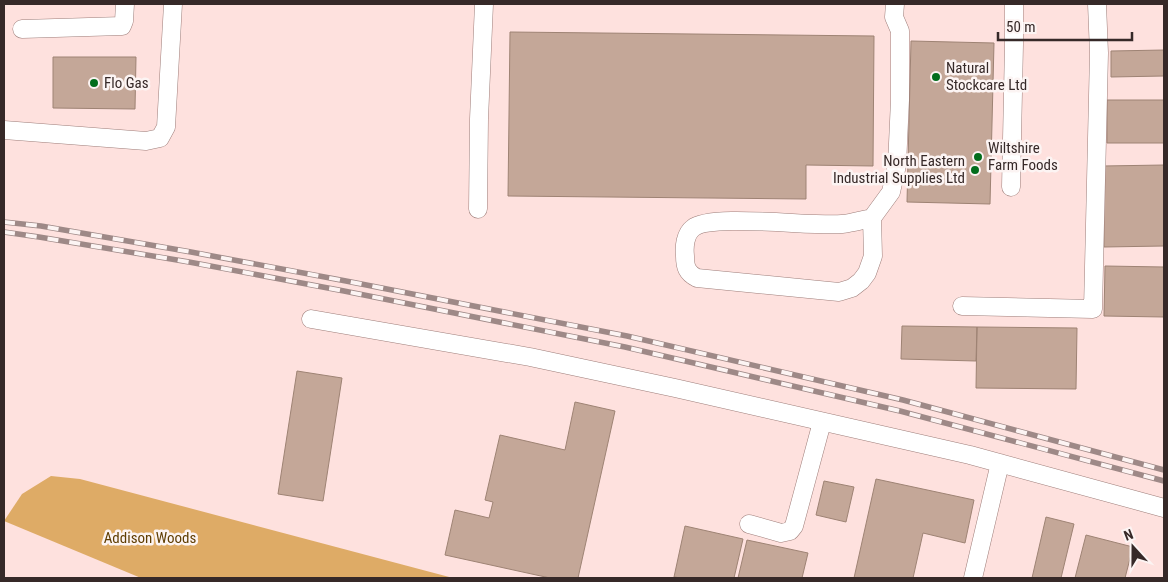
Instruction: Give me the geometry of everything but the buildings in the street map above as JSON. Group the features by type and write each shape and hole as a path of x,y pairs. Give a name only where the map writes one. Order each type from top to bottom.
{"lane":[{"path":"22,29 122,26 125,4"},
{"path":"4,130 146,141 160,138 166,127 173,4"},
{"path":"478,209 479,120 484,4"},
{"path":"872,218 842,224 727,221 702,223 692,228 687,237 684,249 685,264 690,274 697,278 838,292 852,288 861,281 867,273 873,256 872,218 891,192 897,164 900,100 900,31 894,17 895,4"},
{"path":"1011,187 1014,4"},
{"path":"962,306 1093,309 1099,53 1097,4"},
{"path":"311,319 530,357 674,388 970,455 1164,508"},
{"path":"749,524 781,533 790,531 794,526 822,422"},
{"path":"973,578 1000,463"}],"green space":[{"name":"Addison Woods","path":"51,476 80,479 453,578 141,578 4,521 22,494"}],"railway":[{"path":"4,222 41,226 191,252 627,336 903,400 1164,470"},
{"path":"4,232 189,262 625,347 900,411 1164,481"}],"place":[{"name":"Natural Stockcare Ltd","path":"936,77"},
{"name":"Flo Gas","path":"94,83"},
{"name":"Wiltshire Farm Foods","path":"978,157"},
{"name":"North Eastern Industrial Supplies Ltd","path":"975,170"}]}
